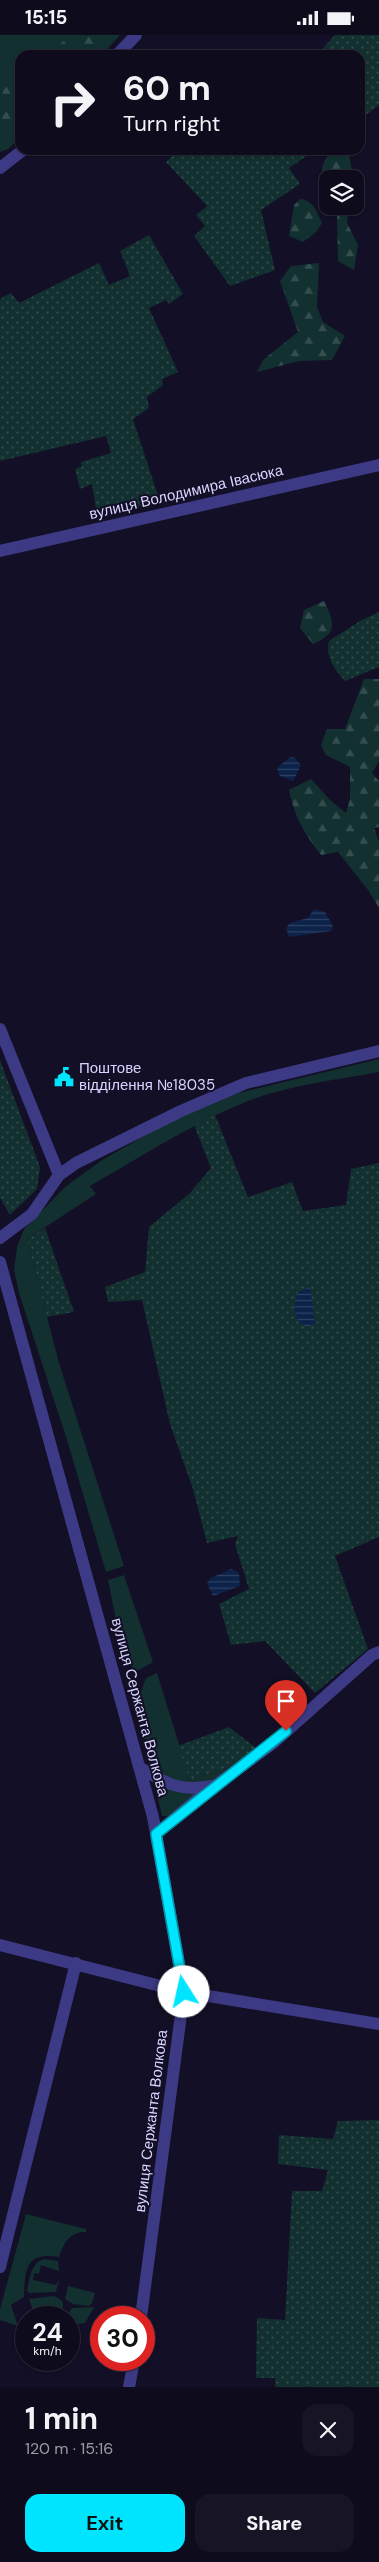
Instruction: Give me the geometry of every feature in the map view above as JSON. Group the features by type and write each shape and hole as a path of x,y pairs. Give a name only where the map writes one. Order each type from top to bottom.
{"street":[{"path":"122,50 136,35"},
{"path":"0,168 17,155"},
{"name":"вулиця Володимира Івасюка","path":"0,551 379,465"},
{"path":"0,1029 59,1175"},
{"path":"0,1238 32,1214 59,1175 76,1163 181,1111 246,1083 379,1051"},
{"name":"вулиця Сержанта Волкова","path":"0,1261 156,1834 184,1992 142,2306"},
{"path":"156,1834 272,1744 372,1655 379,1652"},
{"path":"139,1767 169,1784 179,1787 196,1789 218,1785"},
{"path":"0,1945 184,1992 379,2024"},
{"path":"0,2267 76,1963"},
{"path":"129,2387 132,2371"}],"green space":[{"path":"0,35 120,35 106,50 15,50 15,143 8,149 0,152"},
{"path":"70,35 114,35 101,50 54,50"},
{"path":"335,35 379,35 379,105 365,115 365,50 322,50"},
{"path":"7,79 15,81 15,124 0,127 0,93"},
{"path":"173,155 308,155 289,168 300,184 261,210 275,270 230,286 194,236 205,226 196,215 207,206 166,162"},
{"path":"328,155 349,155 352,170 322,170"},
{"path":"300,199 311,204 322,223 316,232 303,242 289,236 294,205"},
{"path":"348,215 347,223 358,245 354,270 338,261 337,216"},
{"path":"149,235 183,294 169,304 166,300 149,308 178,372 162,379 163,385 147,397 149,408 133,419 160,502 97,516 92,484 80,489 75,469 82,466 81,462 111,453 106,436 0,461 0,299 11,293 19,303 99,263 109,285 130,276 120,251"},
{"path":"319,263 317,307 323,322 345,336 332,360 299,361 257,372 263,360 298,332 280,281 291,266"},
{"path":"324,601 332,627 327,636 313,644 300,628 304,610"},
{"path":"379,612 379,667 345,681 334,668 330,658 328,652 329,641 360,621"},
{"path":"364,679 379,679 379,761 372,773 379,781 379,827 374,828 379,842 379,908 368,890 338,852 321,855 315,848 297,817 289,790 311,779 330,800 346,813 350,799 350,767 326,755 321,745 327,729 345,729"},
{"path":"379,1059 379,1072 313,1083 264,1095 207,1119 90,1186 96,1194 27,1239 59,1363 124,1566 106,1572 67,1440 19,1293 14,1270 17,1247 24,1229 65,1187 102,1160 176,1118 230,1095"},
{"path":"0,1060 40,1167 37,1189 10,1215 0,1198"},
{"path":"215,1115 248,1197 292,1182 303,1211 346,1205 351,1169 379,1163 379,1537 335,1556 368,1649 315,1693 265,1641 231,1645 219,1604 249,1589 235,1544 238,1536 207,1543 193,1489 170,1424 142,1300 108,1302 105,1287 145,1272 149,1227 189,1194 211,1168 194,1125"},
{"path":"45,1228 74,1312 47,1317 27,1239"},
{"path":"124,1575 153,1662 134,1673 116,1620 108,1580"},
{"path":"157,1673 190,1780 237,1765 223,1776 207,1782 191,1783 175,1781 157,1769 149,1753 142,1729 139,1700 146,1678"},
{"path":"229,1727 256,1748 237,1765 190,1780 178,1746"},
{"path":"161,1787 198,1794 170,1816 162,1816 156,1790"},
{"path":"379,2120 379,2387 275,2387 275,2378 256,2378 257,2318 285,2320 292,2191 322,2191 328,2170 278,2164 279,2135 333,2139 338,2121"},
{"path":"26,2214 86,2229 86,2232 80,2232 68,2239 59,2257 40,2257 30,2264 25,2278 24,2297 11,2305 15,2317 15,2325 0,2320 0,2309"},
{"path":"40,2260 58,2261 59,2271 41,2265 39,2274 34,2273 33,2280 56,2285 59,2280 56,2292 29,2293 27,2290 32,2271"},
{"path":"68,2286 95,2293 92,2303 89,2306 73,2304 65,2299"},
{"path":"54,2296 62,2301 63,2306 31,2306 29,2299"},
{"path":"90,2307 90,2314 85,2323 80,2324 80,2308"}],"water":[{"path":"290,757 294,757 301,765 293,781 280,776 277,768"},
{"path":"314,909 325,912 333,926 331,931 289,937 286,928 290,923 308,918"},
{"path":"310,1287 315,1324 308,1326 299,1322 296,1317 295,1304 298,1292"},
{"path":"231,1569 239,1573 240,1586 213,1596 207,1583 211,1578"}],"place":[{"name":"Поштове відділення №18035","path":"64,1077"}],"route":[{"path":"184,1992 156,1834 201,1796 272,1744 286,1731"}]}
